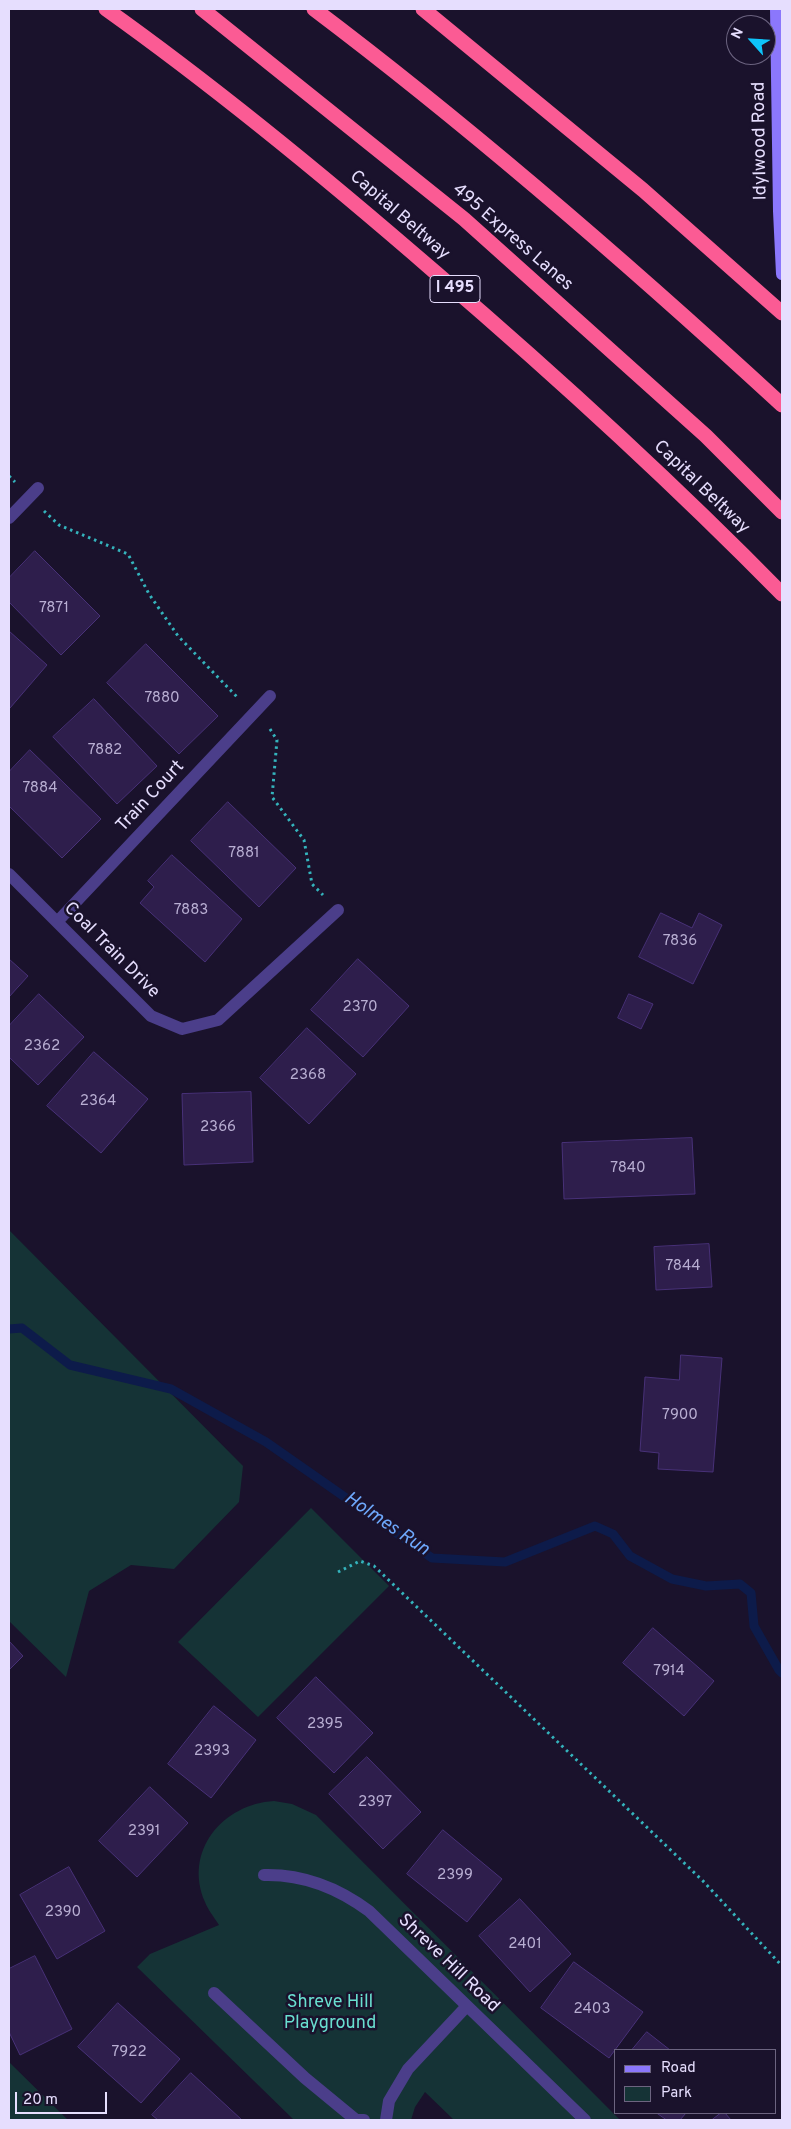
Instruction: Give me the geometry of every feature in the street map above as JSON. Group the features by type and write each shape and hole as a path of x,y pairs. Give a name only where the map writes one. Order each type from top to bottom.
{"highway":[{"name":"Capital Beltway","path":"106,9 145,36 344,194 519,344 653,466 782,594"},
{"name":"495 Express Lanes","path":"202,9 464,219 706,436 782,512"},
{"path":"314,9 445,112 566,212 782,405"},
{"path":"423,9 636,184 782,313"}],"main road":[{"name":"Idylwood Road","path":"776,9 779,211 782,274"}],"street":[{"path":"9,518 34,492"},
{"name":"Train Court","path":"57,922 270,696"},
{"name":"Coal Train Drive","path":"9,874 151,1016 182,1028 218,1020 338,910"},
{"name":"Shreve Hill Road","path":"264,1874 285,1874 305,1878 352,1899 369,1911 466,2007 585,2120"},
{"path":"214,1992 305,2078 356,2120 364,2120"},
{"path":"386,2120 389,2101 408,2069 466,2007"}],"path":[{"path":"9,476 34,492 59,525 128,554 149,594 178,636 269,726 276,740 272,797 304,840 312,884 338,910"},
{"path":"338,1572 360,1561 374,1566 703,1881 782,1966"}],"green space":[{"path":"9,1230 243,1466 239,1502 174,1569 131,1565 89,1591 66,1677 9,1621"},
{"path":"311,1508 389,1586 258,1717 178,1642"},
{"name":"Shreve Hill Playground","path":"274,1801 292,1804 316,1815 620,2120 454,2120 425,2092 415,2107 411,2120 294,2120 137,1967 150,1954 219,1925 206,1905 200,1883 199,1865 204,1848 212,1834 224,1821 239,1811 255,1804"},
{"path":"9,2062 68,2120 9,2120"}],"building":[{"path":"35,551 100,616 61,655 9,602 9,578"},
{"path":"9,631 47,665 10,708 9,707"},
{"path":"146,644 218,716 179,754 107,683"},
{"path":"94,699 157,766 117,804 53,737"},
{"path":"30,750 101,819 62,858 9,806 9,772"},
{"path":"228,802 296,868 259,907 191,841"},
{"path":"172,855 242,919 205,962 140,903 154,887 148,881"},
{"path":"661,913 692,928 699,913 722,925 693,984 639,957"},
{"path":"9,959 28,976 9,997"},
{"path":"358,959 409,1006 363,1057 311,1010"},
{"path":"39,994 84,1037 38,1085 9,1057 9,1026"},
{"path":"629,994 653,1004 641,1029 618,1018"},
{"path":"307,1028 356,1074 309,1124 260,1078"},
{"path":"94,1052 148,1099 101,1153 47,1106"},
{"path":"251,1092 253,1162 184,1165 182,1094"},
{"path":"692,1138 695,1194 564,1199 562,1143"},
{"path":"709,1244 712,1287 656,1290 654,1247"},
{"path":"681,1355 722,1358 713,1472 658,1469 659,1453 640,1451 645,1377 679,1380"},
{"path":"653,1628 714,1681 684,1716 623,1663"},
{"path":"9,1641 23,1656 9,1670"},
{"path":"316,1677 373,1733 334,1773 277,1718"},
{"path":"214,1706 256,1740 211,1798 168,1764"},
{"path":"367,1757 421,1812 383,1849 329,1794"},
{"path":"150,1787 188,1823 137,1877 99,1841"},
{"path":"443,1830 502,1879 467,1922 407,1874"},
{"path":"69,1867 105,1931 57,1959 20,1895"},
{"path":"520,1899 571,1954 530,1992 479,1936"},
{"path":"35,1956 72,2029 20,2055 9,2032 9,1969"},
{"path":"574,1962 643,2012 609,2058 541,2008"},
{"path":"118,2003 180,2059 141,2103 78,2047"},
{"path":"647,2032 669,2049 633,2049"},
{"path":"191,2073 242,2120 158,2120 152,2115"},
{"path":"658,2114 685,2114 680,2120 667,2120"},
{"path":"720,2114 726,2114 731,2120 712,2120"}],"waterway":[{"name":"Holmes Run","path":"9,1329 22,1328 70,1365 171,1389 266,1442 432,1558 505,1562 595,1526 613,1534 630,1556 672,1579 706,1586 740,1584 751,1593 754,1626 782,1673"}]}
